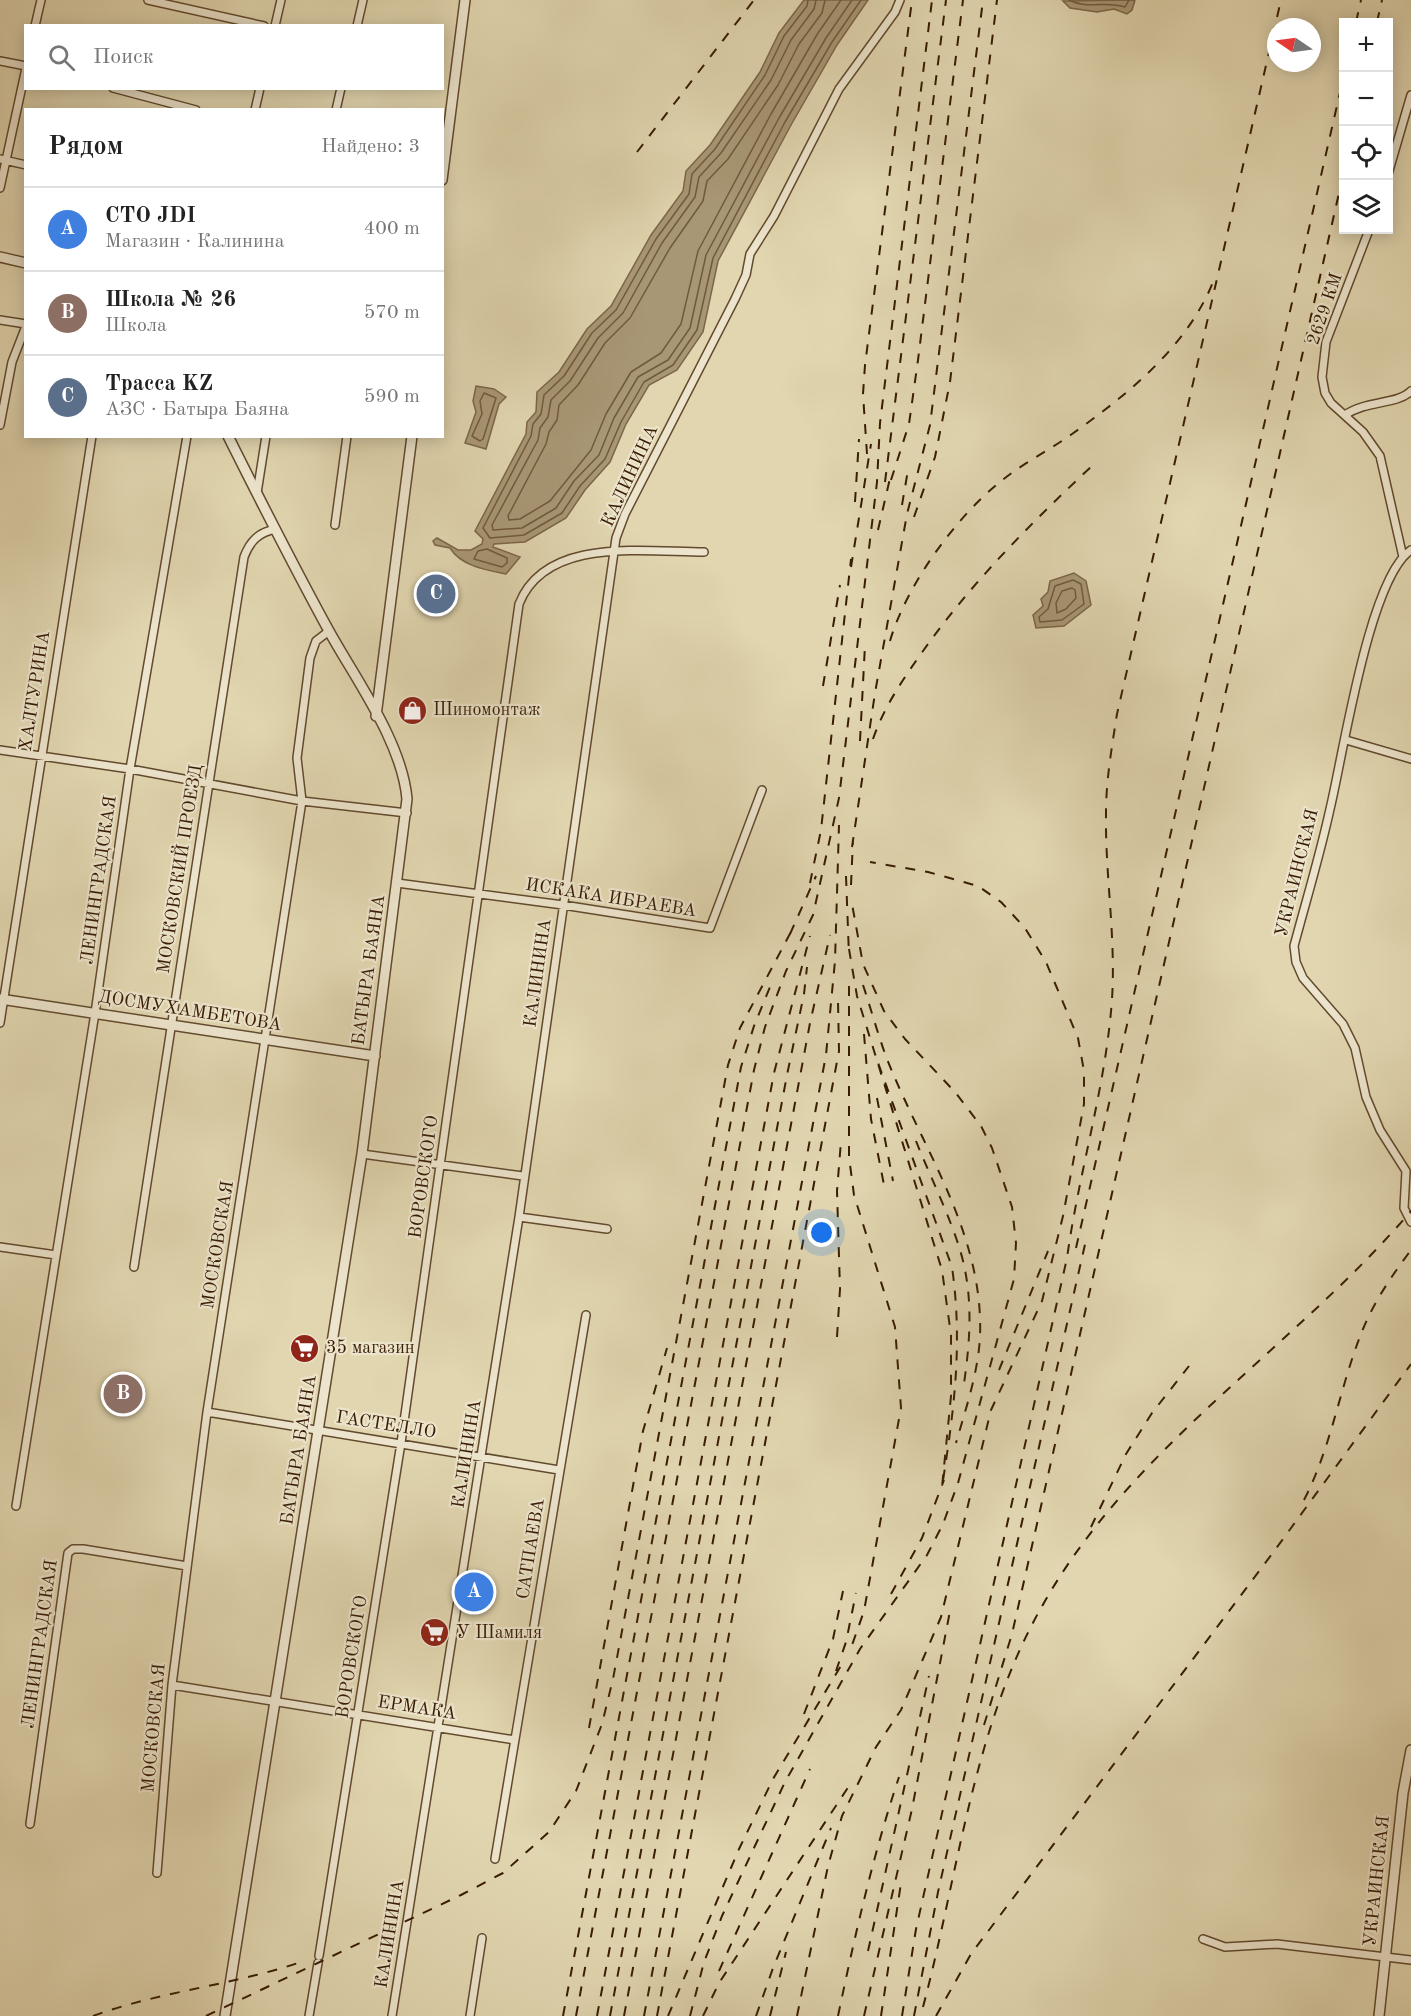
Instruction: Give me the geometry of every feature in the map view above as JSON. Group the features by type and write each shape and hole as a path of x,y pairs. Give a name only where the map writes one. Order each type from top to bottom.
{"street":[{"path":"35,24 41,0"},
{"path":"148,0 255,24"},
{"path":"275,24 281,0"},
{"path":"357,24 363,0"},
{"path":"444,164 465,0"},
{"name":"КАЛИНИНА","path":"392,2016 519,1217 523,1176 614,553 625,514 735,298 746,275 750,254 774,216 839,89 895,12 900,0"},
{"path":"0,61 24,67"},
{"path":"0,188 3,159 24,75"},
{"path":"121,90 188,108"},
{"path":"255,108 260,90"},
{"path":"336,108 341,90"},
{"path":"1393,160 1411,95"},
{"path":"3,159 24,164"},
{"name":"2629 КМ","path":"1367,234 1336,315 1323,360 1326,393 1331,403 1363,432 1380,456 1402,557"},
{"path":"0,257 24,263"},
{"path":"0,320 24,325"},
{"path":"0,425 12,362 24,330"},
{"path":"1345,416 1363,405 1401,399 1411,391"},
{"name":"ХАЛТУРИНА","path":"0,1023 40,756 92,438"},
{"name":"ЛЕНИНГРАДСКАЯ","path":"16,1506 95,1013 130,769 187,438"},
{"name":"БАТЫРА БАЯНА","path":"225,2016 362,1154 407,813 403,775 376,716 329,632 229,438"},
{"path":"257,493 266,438"},
{"path":"335,525 347,438"},
{"path":"376,716 381,698 412,438"},
{"name":"МОСКОВСКИЙ ПРОЕЗД","path":"134,1267 191,889 211,783 244,557 251,542 259,534 276,529"},
{"name":"УКРАИНСКАЯ","path":"1411,550 1402,557 1371,625 1346,740 1294,946 1296,962 1303,978 1343,1024 1355,1048 1366,1097 1380,1130 1406,1171 1404,1209 1411,1222"},
{"name":"ВОРОВСКОГО","path":"309,2016 401,1443 519,604 523,594 547,568 566,558 614,553 704,552"},
{"name":"МОСКОВСКАЯ","path":"157,1874 172,1685 207,1412 302,801 297,758 309,665 316,642 329,632"},
{"path":"1346,740 1411,759"},
{"path":"0,750 130,769 302,801 407,813"},
{"name":"ИСКАКА ИБРАЕВА","path":"398,883 710,928 762,790"},
{"name":"ДОСМУХАМБЕТОВА","path":"2,999 375,1056"},
{"path":"362,1154 523,1176"},
{"path":"519,1217 607,1229"},
{"path":"0,1247 56,1255"},
{"name":"САТПАЕВА","path":"495,1859 586,1315"},
{"name":"ГАСТЕЛЛО","path":"207,1412 559,1470"},
{"name":"ЛЕНИНГРАДСКАЯ","path":"30,1824 68,1553 73,1549 83,1549 187,1566"},
{"name":"ЕРМАКА","path":"172,1685 514,1740"},
{"name":"УКРАИНСКАЯ","path":"1379,2016 1403,1793 1411,1750"},
{"path":"470,2016 482,1938"},
{"path":"1203,1939 1225,1947 1277,1944 1411,1960"}],"water":[{"path":"804,0 868,0 837,45 791,125 718,261 703,332 677,370 649,385 626,424 610,462 585,490 566,518 525,542 494,544 493,547 520,557 506,574 467,563 450,548 435,545 433,541 437,538 458,550 471,550 482,544 483,539 475,531 526,434 527,422 536,412 537,392 559,372 587,329 611,306 651,235 683,191 686,171 710,145 760,72 779,33"},
{"path":"1135,0 1132,10 1127,14 1114,9 1097,12 1070,8 1063,1"},
{"path":"476,386 494,389 506,397 499,404 486,449 465,443 476,412 473,401"},
{"path":"1074,573 1086,581 1091,605 1064,626 1036,628 1033,615 1043,606 1041,599 1048,592 1050,581"}],"railway":[{"path":"637,152 754,0"},
{"path":"867,454 863,394 865,365 912,0"},
{"path":"576,2016 754,1070 765,1027 786,971 813,915 839,798 877,482 880,423 932,0"},
{"path":"885,482 946,0"},
{"path":"891,480 909,424 963,0"},
{"path":"852,847 875,693 907,514 930,425 983,0"},
{"path":"914,517 935,457 950,382 997,0"},
{"path":"902,2016 916,1929 1067,1258 1104,1064 1113,975 1106,801 1117,714 1281,0"},
{"path":"1357,18 1361,0"},
{"path":"1378,18 1382,0"},
{"path":"1076,1248 1339,97"},
{"path":"984,1725 1012,1634 1342,180"},
{"path":"890,641 897,620 920,576 934,554 966,514 1009,475 1093,419 1134,386 1188,328 1213,282"},
{"path":"855,502 859,439"},
{"path":"851,567 871,444"},
{"path":"873,739 888,704 901,683 962,601 1025,531 1093,465"},
{"path":"902,505 908,470"},
{"path":"878,530 891,474"},
{"path":"810,883 821,830 851,559"},
{"path":"823,686 840,585"},
{"path":"860,741 865,645"},
{"path":"644,2016 826,1055 835,961 839,825"},
{"path":"851,885 853,840"},
{"path":"797,2016 828,1866 842,1816 876,1747 901,1710 941,1617 991,1410 1042,1301 1063,1216 1084,1104 1084,1071 1078,1038 1046,962 1025,928 1001,902 978,886 928,872 870,862"},
{"path":"790,934 816,876"},
{"path":"846,876 849,956"},
{"path":"690,2016 704,1962 722,1916 785,1782 860,1649 927,1555 943,1524 958,1483 1014,1279 1016,1243 1012,1207 992,1148 981,1126 955,1092 905,1039 884,1011 863,964 852,904"},
{"path":"206,2016 503,1873 549,1832 576,1791 602,1724 613,1679 728,1065 740,1028 793,928"},
{"path":"624,2016 810,1023 830,935"},
{"path":"597,2016 774,1073 810,936"},
{"path":"849,949 857,996 942,1270 951,1335 951,1396 942,1487 956,1377 957,1323 952,1267 877,1060"},
{"path":"610,2016 804,994 807,967"},
{"path":"863,985 887,1059 948,1194 962,1228 972,1263 979,1299 979,1350 971,1390 956,1443"},
{"path":"849,986 849,1157 854,1195 895,1327 901,1408 864,1611 851,1648"},
{"path":"563,2016 741,1067 770,987"},
{"path":"657,2016 839,1051 838,1001"},
{"path":"864,1034 871,1119 885,1190"},
{"path":"877,1098 893,1181"},
{"path":"837,1337 840,1289 837,1191 841,1141"},
{"path":"916,1141 950,1223 965,1270 969,1300 969,1330 963,1390"},
{"path":"923,2007 984,1748 1021,1648 1045,1601 1082,1545 1124,1493 1170,1444 1366,1260 1411,1211"},
{"path":"914,2016 938,1892 1086,1240"},
{"path":"1304,1500 1322,1458 1363,1329 1385,1288 1411,1250"},
{"path":"999,1370 1048,1251"},
{"path":"589,1728 643,1431 667,1348"},
{"path":"936,2016 971,1954 1272,1554 1411,1364"},
{"path":"1091,1527 1126,1454 1152,1413 1189,1366"},
{"path":"891,1594 922,1538 944,1480"},
{"path":"804,1714 833,1639 843,1591"},
{"path":"836,1671 846,1642 856,1593"},
{"path":"864,2016 912,1809 950,1611"},
{"path":"668,2016 739,1849 773,1779 842,1664"},
{"path":"868,1951 929,1676"},
{"path":"719,1971 810,1769"},
{"path":"838,2016 865,1895 899,1777"},
{"path":"703,2016 719,1983 849,1786"},
{"path":"756,2016 773,1968 831,1828"},
{"path":"881,2016 901,1883"},
{"path":"770,2016 786,1952"},
{"path":"93,2016 145,2000 251,1976 304,1961"}],"place":[{"name":"Трасса KZ","path":"436,594"},
{"name":"Шиномонтаж","path":"412,710"},
{"name":"35 магазин","path":"305,1348"},
{"name":"Школа № 26","path":"123,1394"},
{"name":"СТО JDI","path":"474,1592"},
{"name":"У Шамиля","path":"435,1633"}]}
